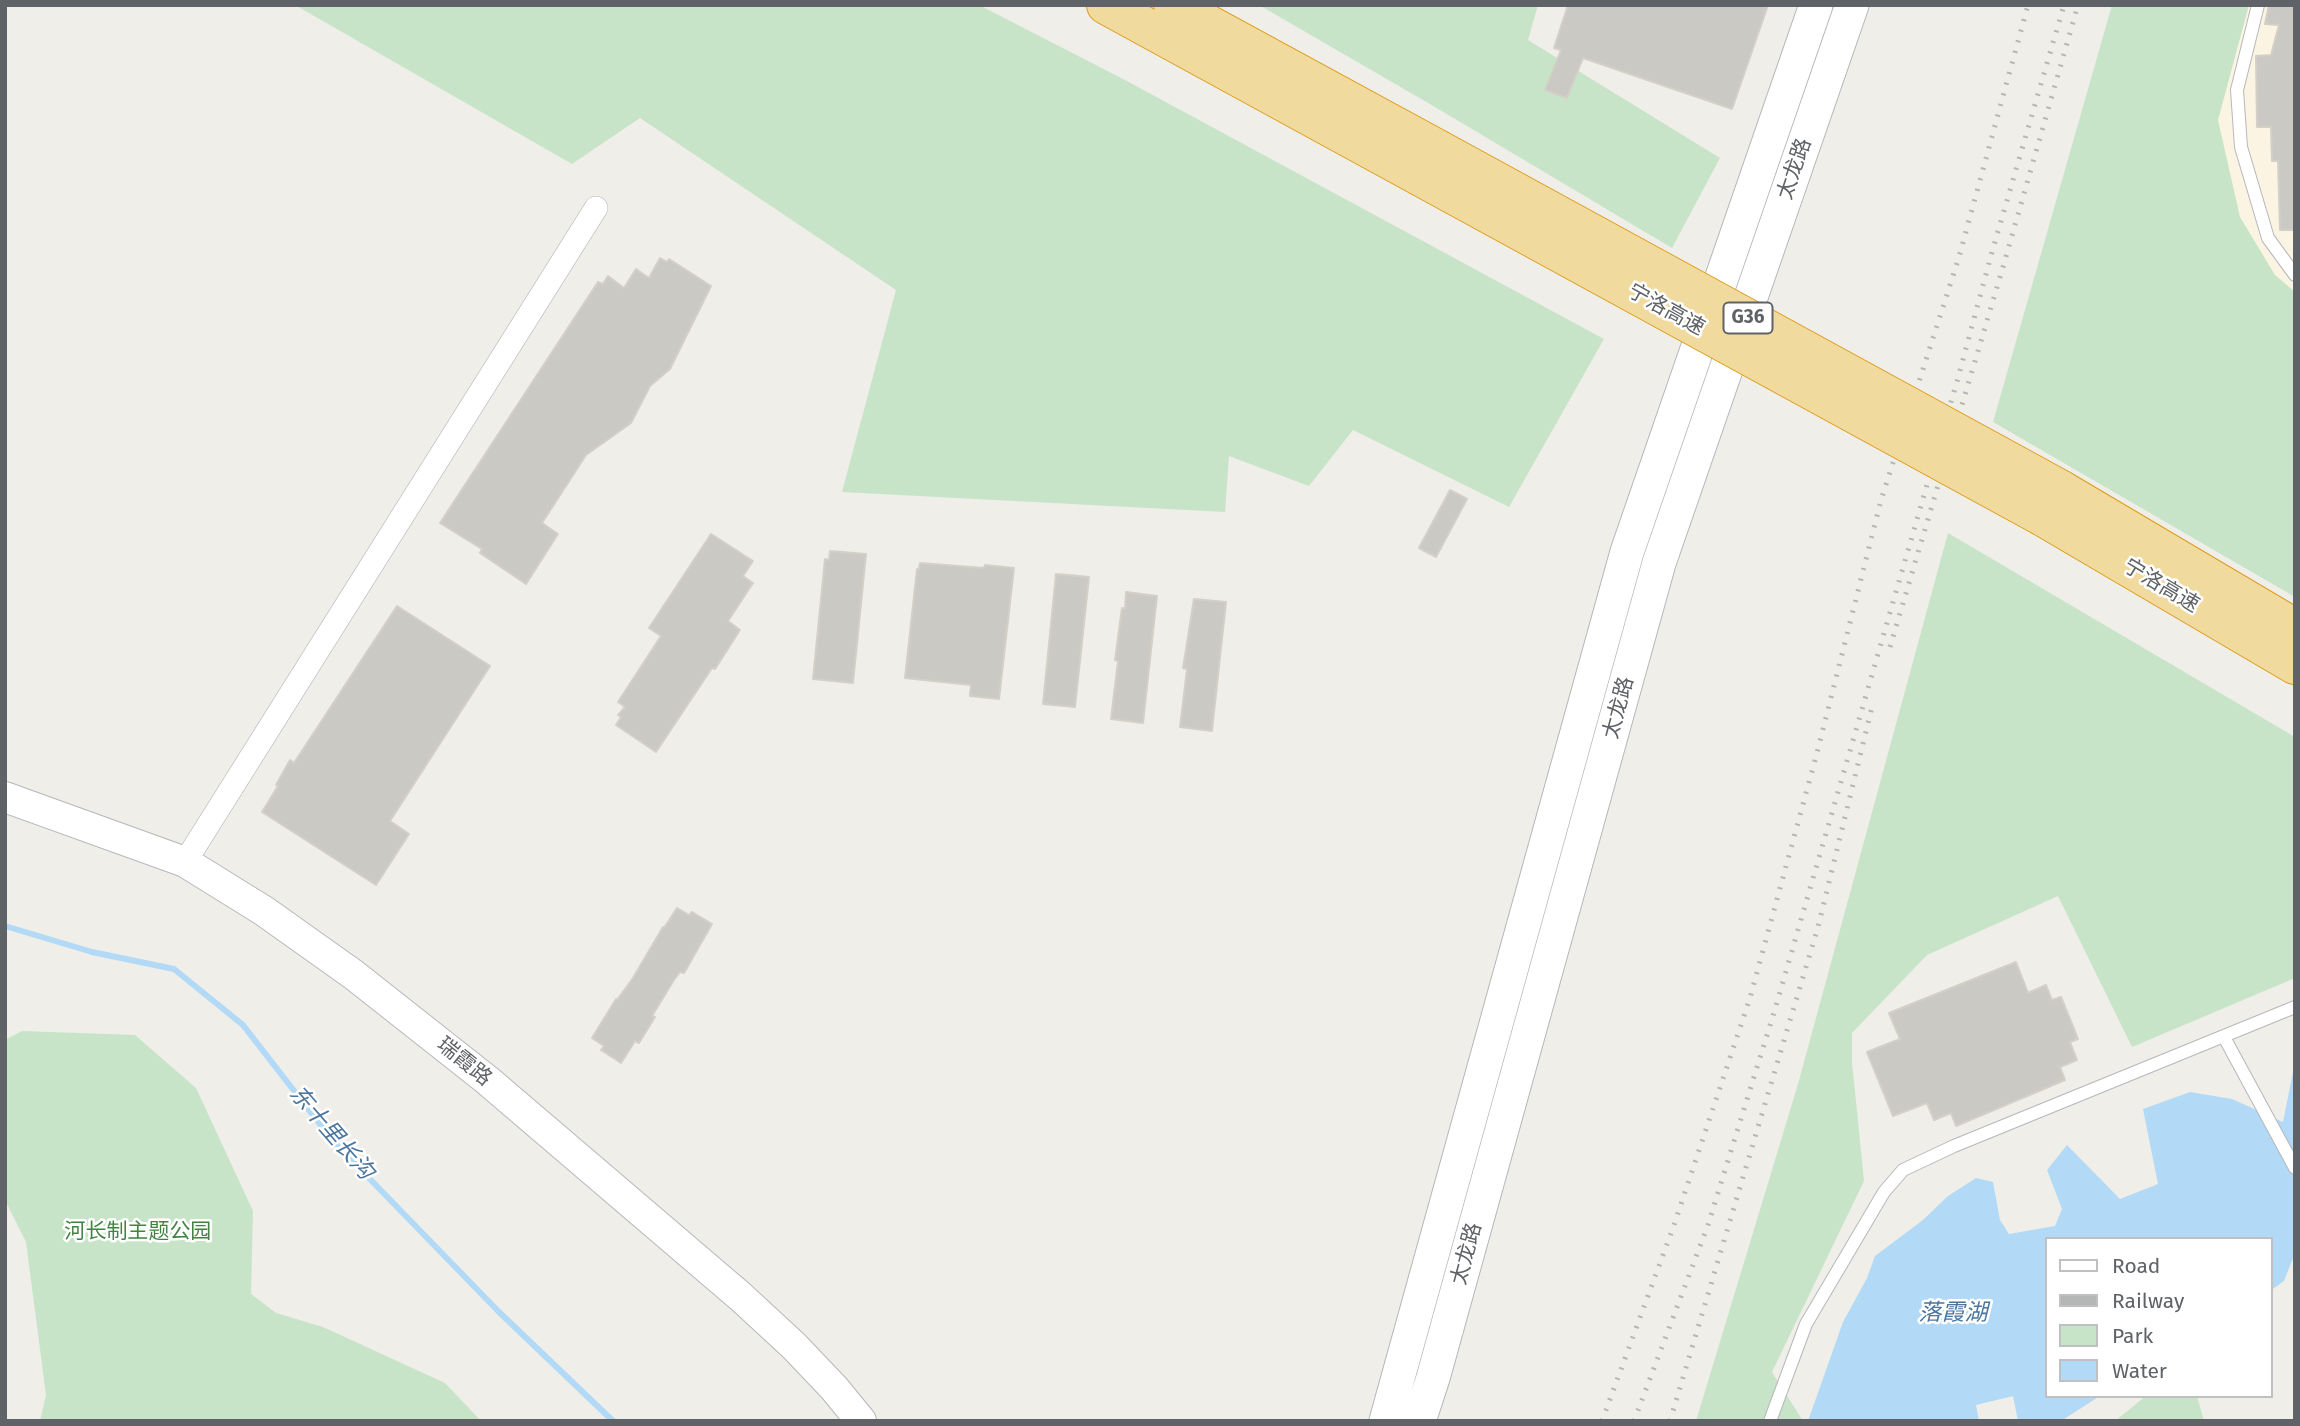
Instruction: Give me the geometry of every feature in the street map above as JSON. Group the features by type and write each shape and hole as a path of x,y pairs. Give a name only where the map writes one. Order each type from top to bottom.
{"highway":[{"name":"宁洛高速","path":"1106,5 1427,162 2052,503 2295,628"},
{"name":"宁洛高速","path":"1173,5 1427,162"},
{"name":"宁洛高速","path":"2052,503 2295,665"}],"main road":[{"name":"太龙路","path":"1386,1421 1627,552 1816,5"},
{"name":"太龙路","path":"1419,1421 1659,563 1852,5"}],"street":[{"path":"185,862 596,208"},
{"name":"瑞霞路","path":"5,797 185,862 264,911 354,975 487,1080 741,1297 834,1388 861,1421"}],"lane":[{"path":"2258,5 2237,90 2241,147 2268,237 2295,275"},
{"path":"1770,1421 1807,1324 1884,1192 1903,1170 1954,1146 2295,1007"},
{"path":"2224,1037 2295,1168"}],"shaded area":[{"path":"2232,5 2295,5 2295,314 2197,285"}],"green space":[{"path":"295,5 979,5 1125,80 1604,339 1509,507 1353,430 1309,486 1229,456 1225,512 842,492 896,290 640,118 572,164"},
{"path":"1259,5 1538,5 1528,40 1720,158 1672,248"},
{"path":"2112,5 2249,5 2218,120 2240,217 2275,275 2295,292 2295,597 1993,422"},
{"path":"1948,533 2295,737 2295,978 2132,1047 2058,896 1927,955 1852,1033 1852,1062 1864,1181 1772,1372 1803,1421 1696,1421 1798,1084"},
{"name":"河长制主题公园","path":"22,1031 135,1035 196,1088 253,1211 251,1294 276,1313 323,1327 445,1383 481,1421 40,1421 46,1395 26,1242 5,1200 5,1040"},
{"path":"2144,1398 2198,1398 2204,1421 2115,1421"}],"water":[{"name":"落霞湖","path":"2295,1062 2295,1253 2284,1281 2272,1290 2272,1237 2044,1237 2044,1398 2097,1398 2061,1421 2018,1421 2013,1396 1976,1405 1979,1421 1808,1421 1843,1322 1867,1278 1875,1256 1923,1220 1948,1196 1976,1178 1993,1182 2000,1220 2009,1234 2055,1226 2062,1209 2047,1170 2067,1145 2120,1199 2158,1184 2143,1109 2190,1092 2232,1099 2283,1122"}],"building":[{"path":"1568,5 1768,5 1732,109 1583,58 1567,98 1545,90 1561,50 1554,48"},
{"path":"2269,5 2295,5 2295,230 2280,230 2278,161 2272,161 2271,127 2257,127 2256,56 2271,55 2279,25 2265,24"},
{"path":"660,258 667,262 669,259 711,286 670,369 650,386 631,423 586,455 542,523 558,534 526,584 480,553 482,549 440,523 598,282 603,284 608,276 624,288 636,269 649,278"},
{"path":"1450,490 1467,499 1436,557 1419,548"},
{"path":"711,534 753,561 743,576 753,583 728,621 740,630 656,752 616,725 621,717 618,715 625,707 618,702 661,636 649,628"},
{"path":"830,551 866,554 853,683 813,679 825,559 829,560"},
{"path":"920,563 1014,568 999,699 970,696 971,685 905,678 917,569"},
{"path":"1056,574 1089,577 1075,707 1043,704"},
{"path":"1126,592 1157,596 1143,723 1111,719 1118,661 1115,660"},
{"path":"1194,599 1226,602 1212,731 1180,727 1187,669 1183,668"},
{"path":"397,606 490,666 390,821 409,834 376,885 262,812 290,760 294,763"},
{"path":"677,908 689,915 692,912 712,924 684,973 680,972 674,980 639,1043 635,1041 621,1063 601,1050 604,1046 592,1038"},
{"path":"2016,962 2028,993 2046,985 2052,1000 2061,997 2078,1039 2070,1042 2077,1060 2060,1067 2065,1080 1956,1126 1951,1113 1934,1120 1927,1103 1893,1116 1867,1052 1900,1039 1889,1013"}],"waterway":[{"name":"东十里长沟","path":"5,926 92,952 174,969 243,1025 333,1141 499,1312 613,1421"}],"railway":[{"path":"1602,1421 1674,1225 1750,998 1817,753 1881,500 1959,257 2028,5"},
{"path":"1634,1421 1708,1225 1776,1006 2064,5"},
{"path":"1890,647 2078,5"},
{"path":"1670,1421 1818,927 1872,707"}]}
